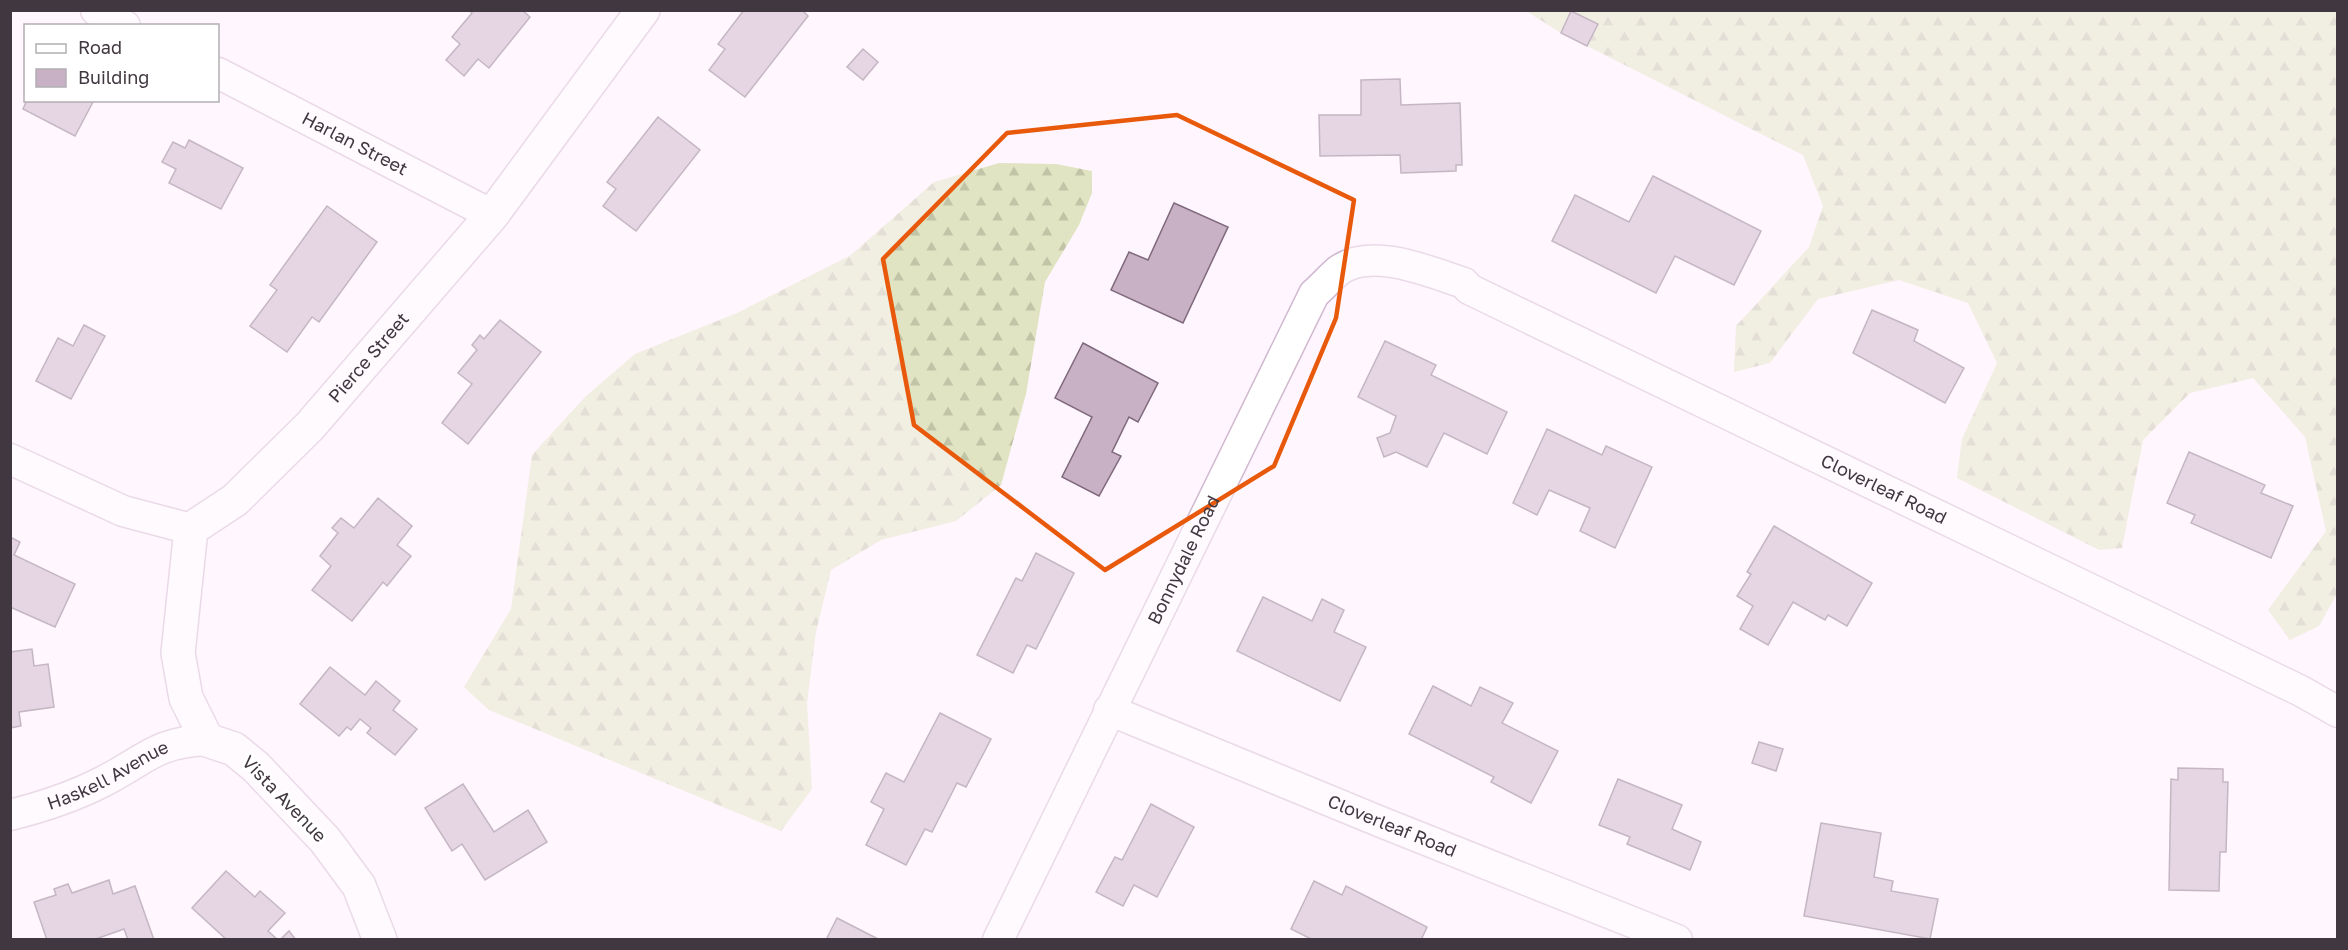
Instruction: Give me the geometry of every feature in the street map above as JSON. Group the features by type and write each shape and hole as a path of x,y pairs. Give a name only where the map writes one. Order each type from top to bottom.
{"street":[{"path":"96,10 122,24"},
{"name":"Pierce Street","path":"191,529 235,500 310,426 492,215 643,10"},
{"name":"Harlan Street","path":"219,74 492,215"},
{"name":"Bonnydale Road","path":"998,939 1314,294 1339,270 1354,263 1389,261 1427,271"},
{"name":"Cloverleaf Road","path":"1427,271 1464,283 1469,289 2301,691 2337,712"},
{"path":"10,459 123,511 191,529 178,653 186,698 207,740"},
{"name":"Cloverleaf Road","path":"1109,710 1381,822 1677,939"},
{"name":"Haskell Avenue","path":"10,815 44,807 102,782 154,751 180,741 207,740"},
{"name":"Vista Avenue","path":"207,740 234,749 256,767 325,840 359,886 380,939"}],"highlighted area":[{"path":"1177,115 1354,200 1336,318 1274,466 1105,570 914,425 883,259 1007,133"}],"green space":[{"path":"1526,11 1572,11 1561,33"},
{"path":"1572,11 2337,11 2338,592 2319,626 2290,640 2268,610 2326,531 2305,437 2253,378 2190,393 2143,440 2122,548 2099,550 1957,478 1962,439 1997,363 1968,303 1899,280 1818,299 1770,363 1734,372 1736,326 1809,247 1823,206 1803,155 1587,46 1597,24"},
{"path":"999,163 1056,164 1092,171 1092,193 1079,225 1045,282 1026,394 1001,485 956,521 881,540 831,570 816,632 807,703 812,789 781,831 489,710 464,687 511,609 532,455 586,396 635,354 737,313 851,255 934,182"}],"building":[{"path":"469,10 522,10 530,17 489,68 478,59 464,76 446,60 460,44 452,37 472,13"},
{"path":"744,10 802,10 808,16 745,97 709,70 725,49 718,44"},
{"path":"1571,11 1598,24 1587,46 1561,33"},
{"path":"863,49 878,62 863,80 847,67"},
{"path":"1400,79 1401,105 1460,103 1462,165 1456,165 1456,171 1401,173 1400,155 1320,156 1319,115 1361,115 1361,80"},
{"path":"26,102 93,102 75,136 23,109"},
{"path":"658,117 700,150 636,231 603,206 616,189 607,182"},
{"path":"189,140 243,168 221,209 169,183 176,169 162,162 173,142 185,148"},
{"path":"1653,176 1761,231 1734,285 1675,256 1656,293 1552,241 1575,195 1629,222"},
{"path":"1174,203 1228,227 1183,323 1111,290 1129,252 1148,260"},
{"path":"327,206 377,242 319,322 312,317 287,352 250,326 277,290 270,285"},
{"path":"1872,310 1918,330 1914,341 1964,368 1945,403 1853,353"},
{"path":"500,320 541,352 468,444 442,423 472,384 458,373 477,350 472,345 480,335 484,339"},
{"path":"84,325 105,336 71,399 36,381 58,338 73,346"},
{"path":"1385,341 1436,365 1431,375 1507,412 1487,454 1444,433 1427,467 1396,452 1384,457 1377,438 1390,433 1396,416 1358,397"},
{"path":"1083,343 1158,383 1138,422 1129,417 1112,452 1121,456 1099,496 1062,477 1092,417 1055,398"},
{"path":"1547,429 1602,455 1606,446 1652,467 1615,548 1580,531 1590,508 1549,490 1537,515 1513,503"},
{"path":"2189,452 2265,485 2261,493 2293,506 2271,558 2191,523 2195,515 2167,503"},
{"path":"378,498 412,526 397,545 411,556 387,586 383,582 352,621 312,590 331,566 320,556 338,533 332,528 341,518 354,528"},
{"path":"1774,526 1872,583 1847,626 1828,615 1825,620 1793,602 1768,645 1740,629 1753,606 1737,596 1751,574 1747,572"},
{"path":"10,537 20,542 14,555 75,584 55,627 10,607"},
{"path":"1036,553 1074,573 1036,649 1027,645 1013,673 977,655 1016,578 1022,581"},
{"path":"1263,597 1312,621 1322,599 1344,610 1334,632 1366,647 1340,701 1237,651"},
{"path":"32,649 34,666 48,664 54,707 19,712 21,726 10,728 10,652"},
{"path":"330,667 365,695 376,681 400,701 393,710 417,729 395,755 367,733 371,728 360,719 351,730 347,727 339,736 300,704"},
{"path":"1433,686 1471,706 1480,687 1513,703 1502,723 1558,751 1531,803 1491,782 1494,777 1409,734"},
{"path":"940,713 991,739 966,787 957,783 932,832 925,829 906,865 866,845 884,809 871,802 886,773 904,782"},
{"path":"1759,742 1783,749 1776,771 1752,763"},
{"path":"2178,768 2223,769 2223,782 2228,782 2226,852 2220,852 2219,891 2169,890 2171,779 2178,780"},
{"path":"1618,779 1682,805 1672,829 1701,842 1690,870 1627,844 1630,837 1599,825"},
{"path":"463,784 494,832 528,810 547,842 485,880 462,844 452,851 425,808"},
{"path":"1151,804 1194,827 1157,897 1134,885 1123,906 1096,892 1115,857 1122,860"},
{"path":"1821,823 1881,833 1874,877 1893,881 1891,891 1938,899 1930,939 1804,916"},
{"path":"226,871 255,897 260,891 285,913 268,931 278,940 227,940 192,908"},
{"path":"109,880 113,894 135,886 154,940 128,940 124,929 93,940 47,940 34,902 56,895 54,889 68,884 72,893"},
{"path":"1314,881 1342,895 1346,886 1427,927 1421,940 1313,940 1291,929"},
{"path":"837,918 880,940 826,940"},
{"path":"289,931 296,940 280,940"}]}
